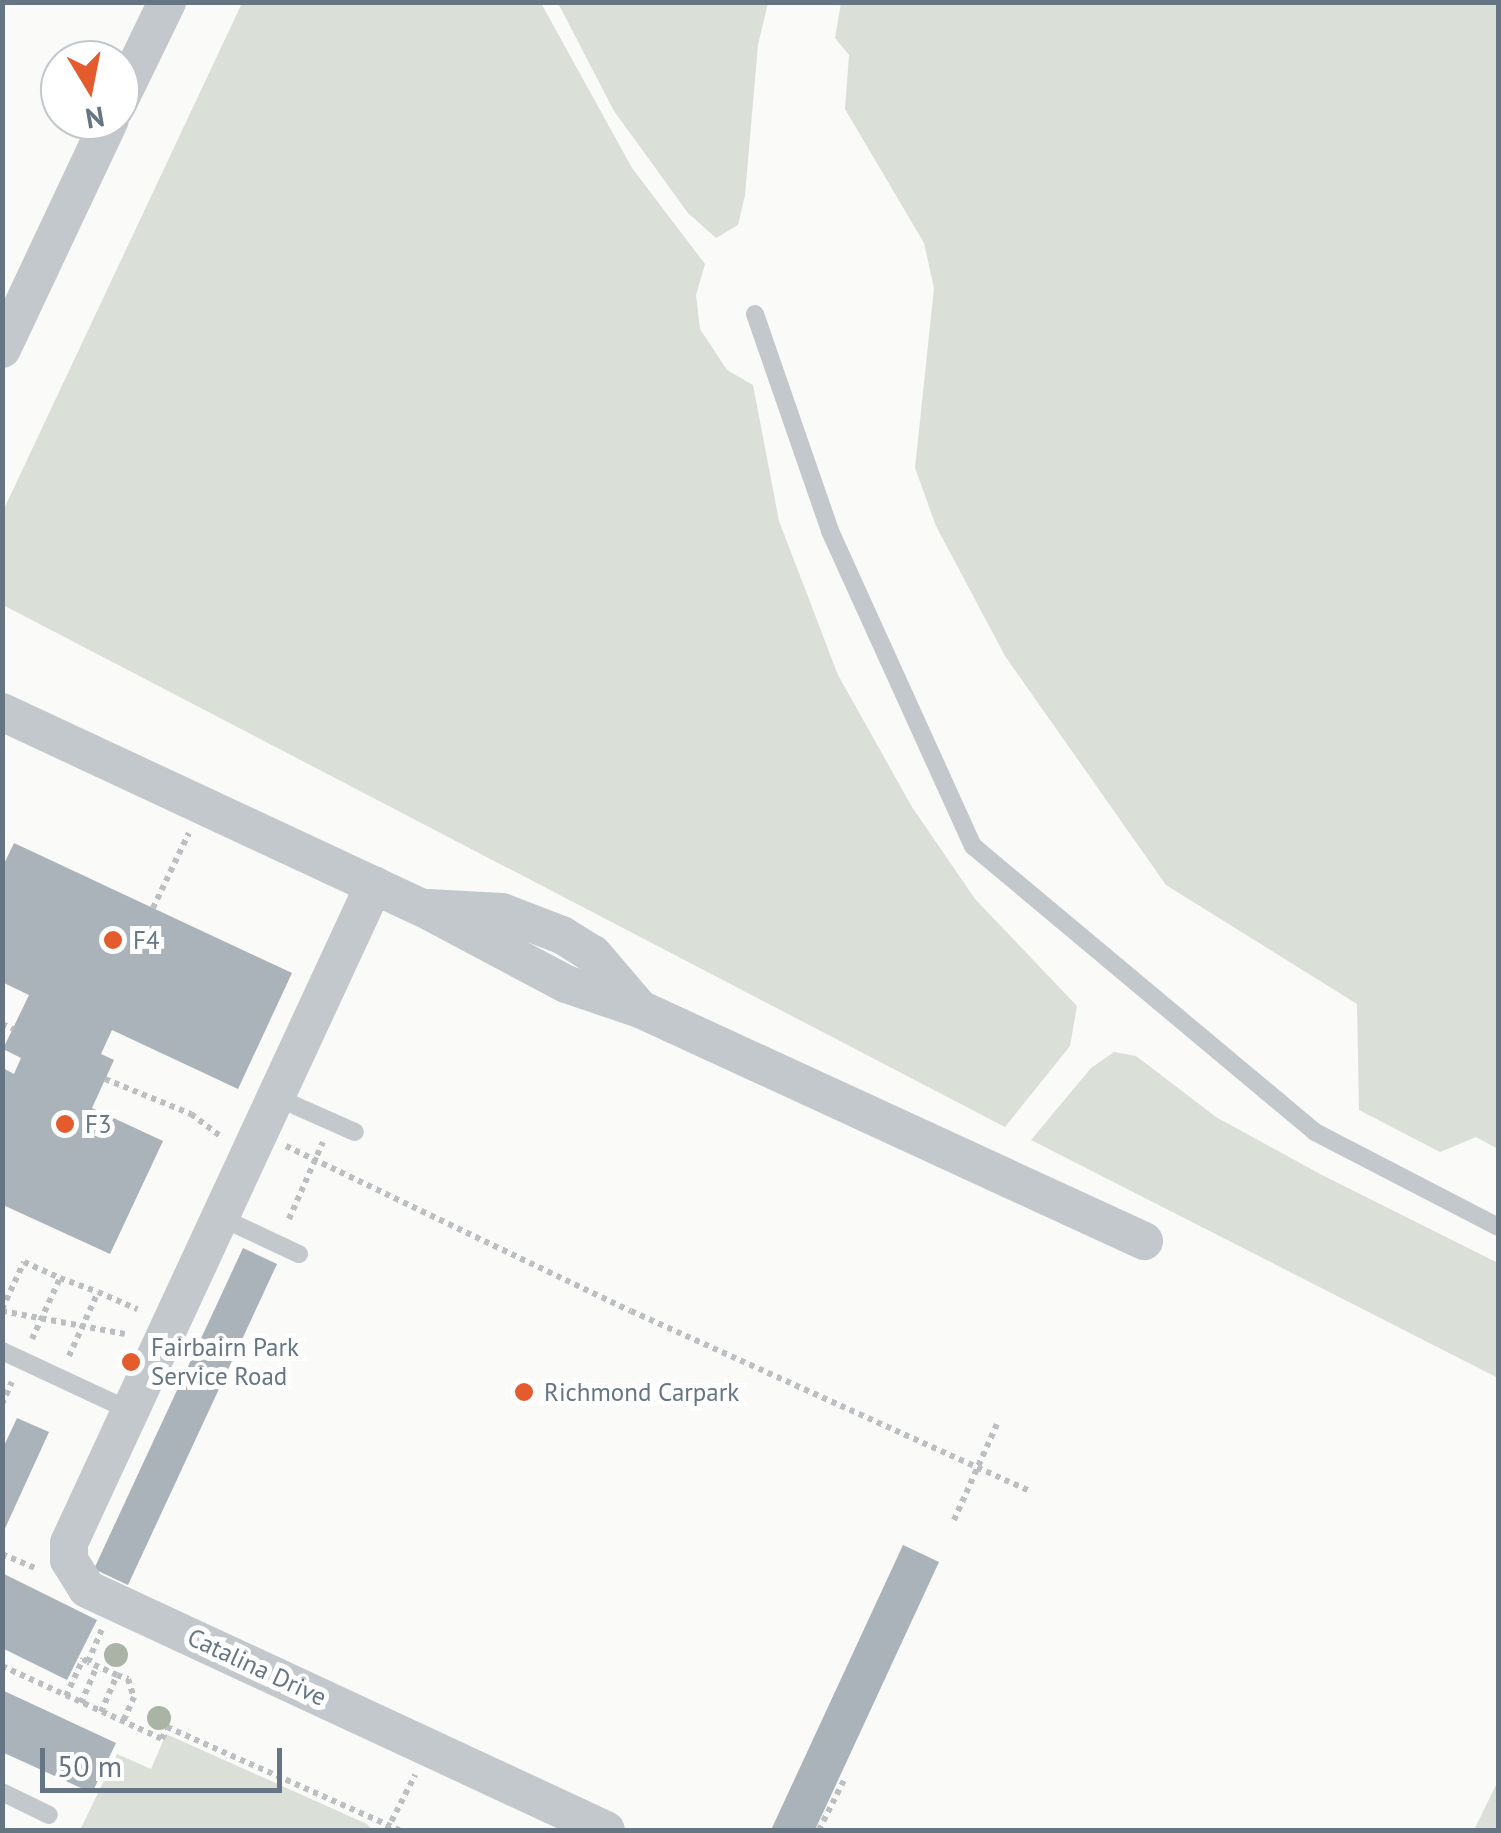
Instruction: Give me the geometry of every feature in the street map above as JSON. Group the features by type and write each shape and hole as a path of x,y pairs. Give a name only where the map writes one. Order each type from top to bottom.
{"street":[{"path":"140,58 167,2"},
{"path":"2,349 12,315 100,140"},
{"path":"3,713 423,908 566,984 640,1009 1144,1242"},
{"name":"Catalina Drive","path":"374,885 68,1546 71,1566 83,1586 606,1830"}],"lane":[{"path":"755,314 830,531 973,846 1315,1132 1498,1227"},
{"path":"278,1098 355,1132"},
{"path":"222,1218 299,1254"},
{"path":"2,1351 133,1412"},
{"path":"2,1792 49,1815"}],"path":[{"path":"153,908 202,806"},
{"path":"2,1024 13,1028"},
{"path":"106,1079 191,1114 220,1136"},
{"path":"212,1154 228,1119 632,1311 1029,1491"},
{"path":"289,1218 333,1122"},
{"path":"125,1334 2,1310 24,1262 137,1309"},
{"path":"22,1360 60,1278"},
{"path":"60,1375 98,1292"},
{"path":"98,1394 146,1292"},
{"path":"954,1520 997,1424"},
{"path":"81,1703 102,1629"},
{"path":"66,1696 83,1660 128,1679 134,1698 123,1722"},
{"path":"2,1666 162,1739 167,1727 388,1828 400,1830"},
{"path":"101,1712 117,1675"},
{"path":"388,1828 416,1774 431,1781"},
{"path":"820,1830 845,1778"}],"shaded area":[{"path":"242,3 541,3 632,168 705,264 696,295 700,329 727,370 753,385 779,521 838,675 912,807 975,899 1077,1006 1070,1046 1005,1127 3,605 3,511"},
{"path":"558,3 768,3 758,45 745,195 738,225 716,238 688,213 614,111"},
{"path":"841,3 1498,3 1498,1149 1476,1137 1440,1152 1359,1110 1357,1004 1166,885 1005,656 936,526 915,468 934,288 924,243 845,109 849,55 835,38"},
{"path":"1114,1052 1136,1056 1216,1117 1498,1263 1498,1378 1031,1140 1091,1068"},
{"path":"166,1734 367,1824 372,1830 80,1830 117,1754 151,1769"},
{"path":"1498,1781 1498,1830 1474,1830"}],"building":[{"name":"F4","path":"14,843 292,973 238,1089 112,1030 101,1054 114,1060 92,1108 163,1141 110,1254 3,1205 3,1068 14,1074 21,1058 3,1049 29,995 2,982 2,868"},
{"path":"243,1248 277,1264 128,1585 94,1569"},
{"path":"17,1418 49,1432 2,1535 2,1450"},
{"path":"903,1545 939,1562 815,1830 771,1830"},
{"path":"2,1573 97,1620 67,1680 2,1648"},
{"path":"2,1690 116,1743 92,1793 2,1752"}],"place":[{"name":"F4","path":"113,940"},
{"name":"F3","path":"65,1124"},
{"name":"Fairbairn Park Service Road","path":"131,1362"},
{"name":"Richmond Carpark","path":"524,1392"}]}
